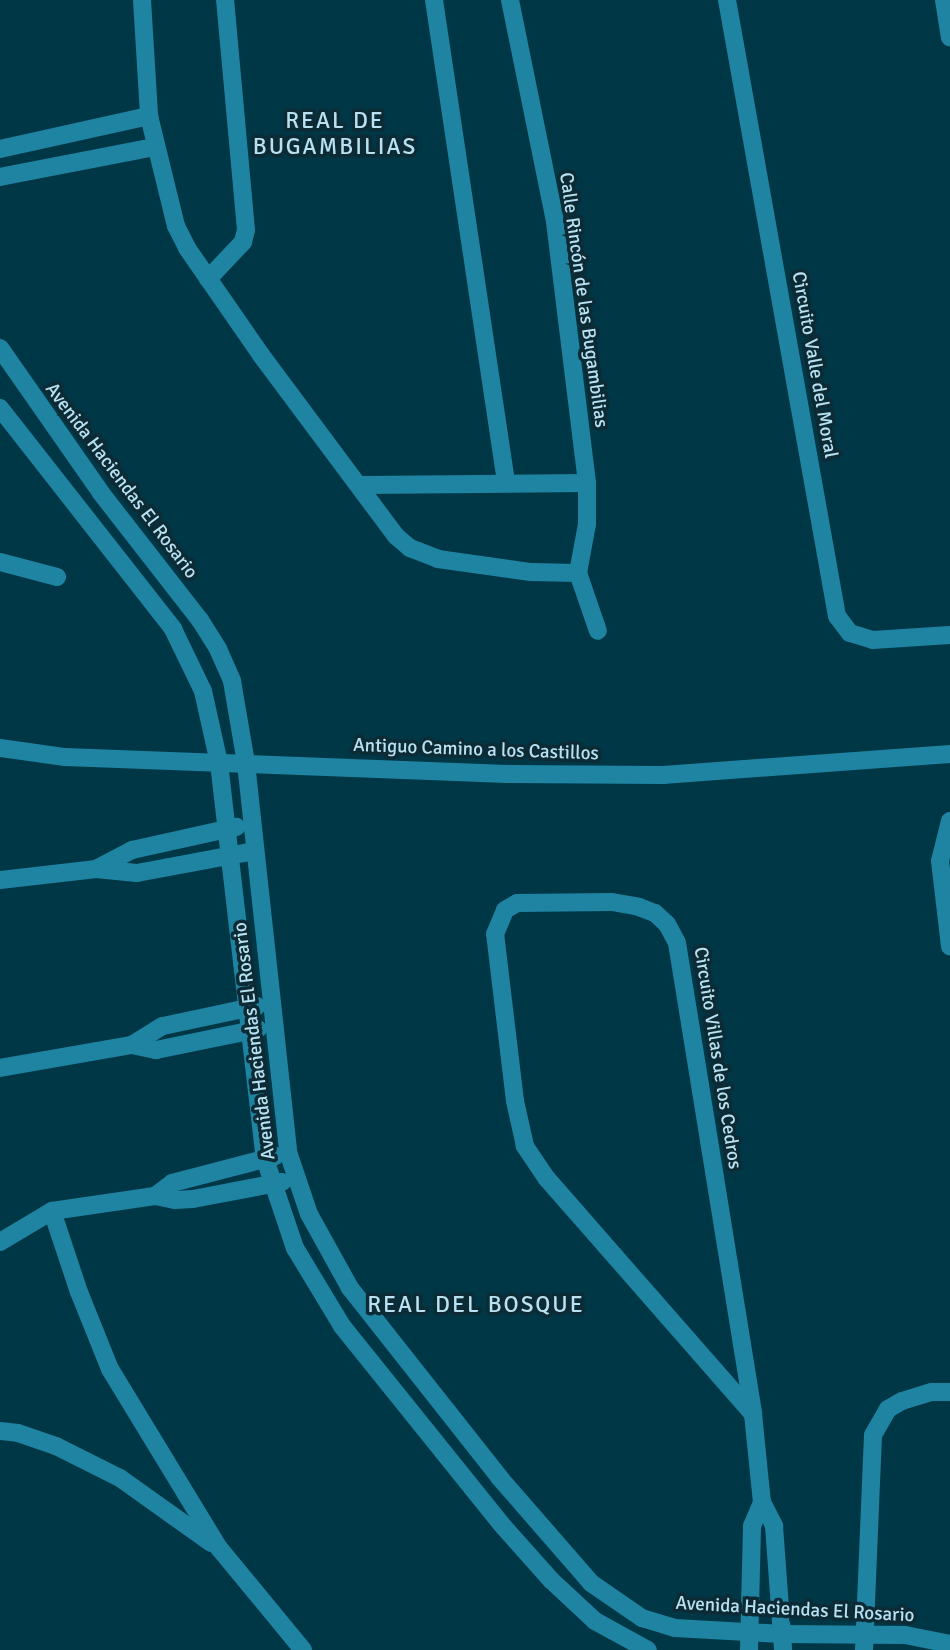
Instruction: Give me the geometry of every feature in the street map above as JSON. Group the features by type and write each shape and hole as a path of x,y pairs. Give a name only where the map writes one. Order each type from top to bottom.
{"street":[{"path":"142,0 149,116 155,147 176,226 208,279 396,536 422,555 531,572 578,573 598,631"},
{"path":"208,279 243,242 246,230 225,0"},
{"path":"434,0 506,483"},
{"name":"Calle Rincón de las Bugambilias","path":"510,0 555,222 587,483 587,524 578,573"},
{"name":"Circuito Valle del Moral","path":"727,0 837,616 850,634 865,639 901,640 950,635"},
{"path":"944,0 950,38"},
{"path":"0,149 149,116"},
{"path":"0,177 155,147"},
{"name":"Avenida Haciendas El Rosario","path":"0,348 101,493 191,609 218,649 232,681 246,763 272,1027 288,1152 295,1179 322,1242 350,1288 499,1477 591,1583 642,1618 675,1628 749,1632 783,1642 865,1642 905,1635 950,1644"},
{"name":"Avenida Haciendas El Rosario","path":"0,408 167,622 187,654 203,691 219,763 265,1159 271,1185 295,1248 342,1326 502,1525 551,1580 595,1621 648,1650"},
{"path":"359,485 587,483"},
{"path":"0,562 57,577"},
{"path":"167,622 191,609"},
{"name":"Antiguo Camino a los Castillos","path":"0,748 65,757 506,774 663,775 950,754"},
{"path":"950,821 940,861 950,946"},
{"path":"96,869 132,850 251,825"},
{"path":"0,880 96,869 137,873 254,851"},
{"path":"0,868 26,876"},
{"name":"Circuito Villas de los Cedros","path":"752,1415 547,1179 525,1146 515,1101 495,941 499,920 505,910 517,903 612,902 639,907 655,913 667,924 677,943 752,1415 762,1502 774,1526 783,1642"},
{"path":"0,1068 132,1045 163,1026 270,1003"},
{"path":"132,1045 156,1050 272,1027"},
{"path":"155,1196 180,1180 288,1152"},
{"path":"0,1242 52,1211 155,1196 175,1200 193,1199 295,1179"},
{"path":"52,1211 79,1292 110,1369 219,1548 303,1650"},
{"path":"865,1642 873,1435 888,1409 902,1401 932,1392 950,1392"},
{"path":"0,1431 18,1433 56,1446 120,1478 219,1548"},
{"name":"Circuito Villas de los Cedros","path":"749,1650 752,1526 762,1502"}],"district":[{"name":"REAL DE BUGAMBILIAS","path":"335,134"},
{"name":"REAL DEL BOSQUE","path":"476,1305"}]}
